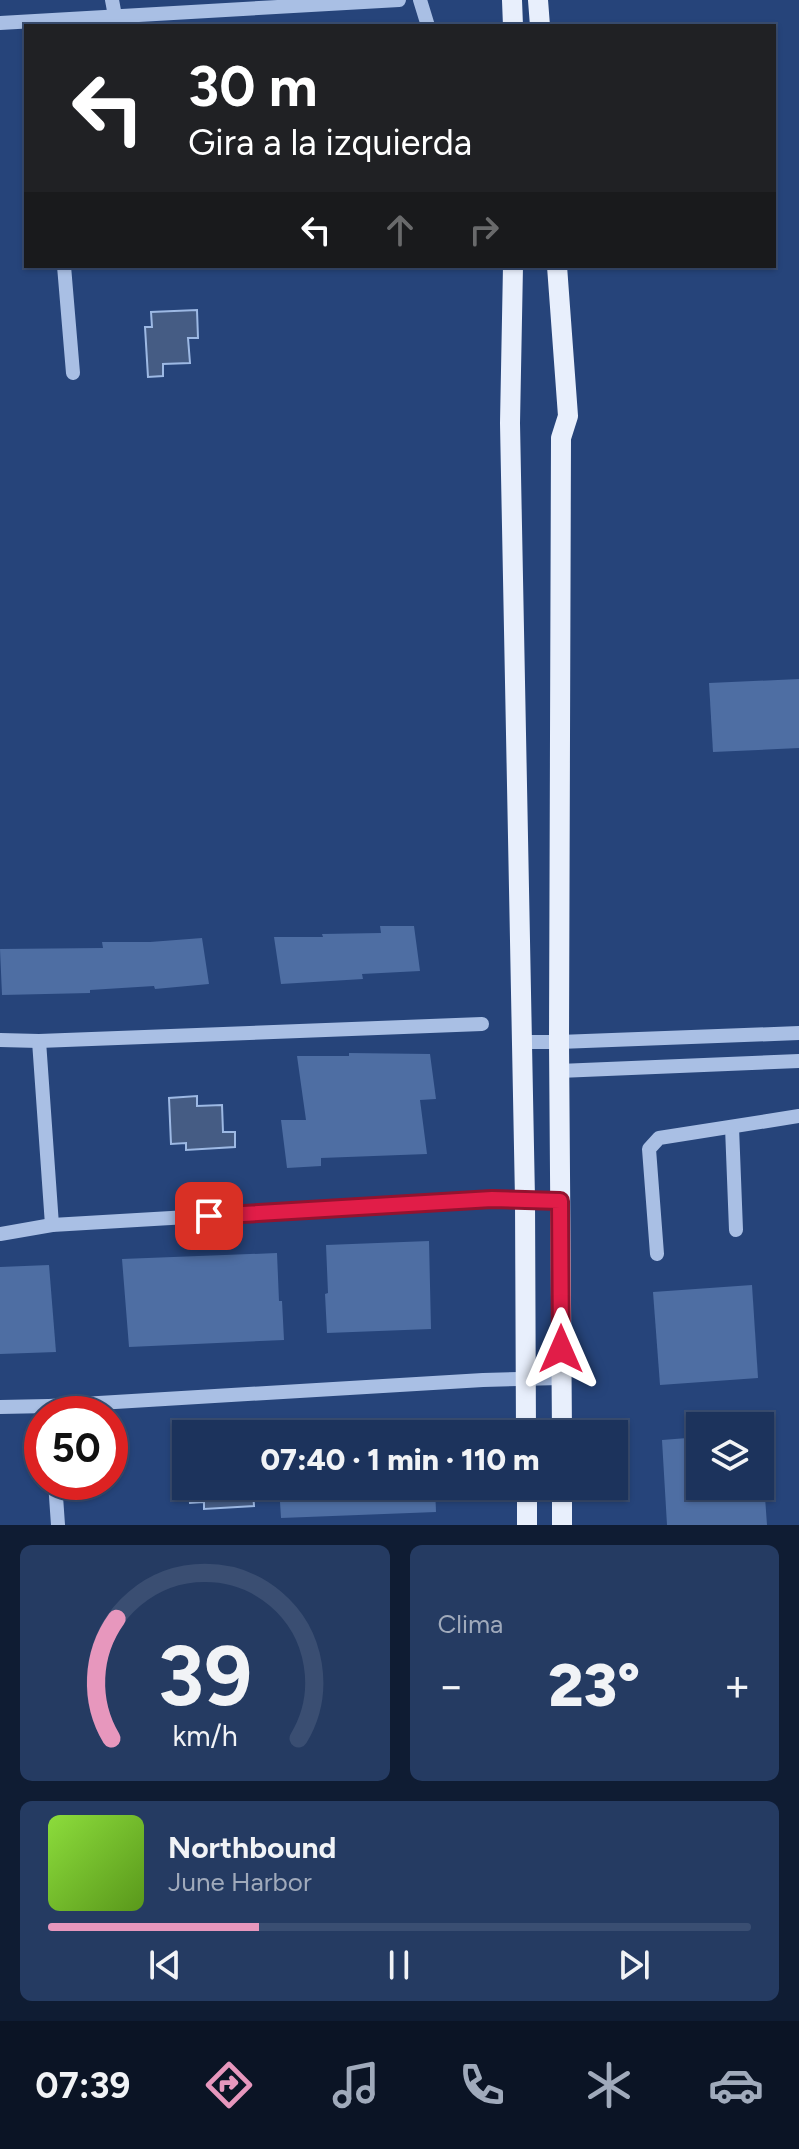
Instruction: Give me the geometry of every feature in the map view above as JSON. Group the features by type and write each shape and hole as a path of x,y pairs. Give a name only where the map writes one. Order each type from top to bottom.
{"main road":[{"path":"512,0 513,24"},
{"path":"538,0 540,24"},
{"path":"513,268 510,423 525,1199 526,1420"},
{"path":"557,268 568,416 561,438 559,1071 562,1420"},
{"path":"527,1500 527,1525"},
{"path":"562,1500 562,1525"}],"street":[{"path":"112,0 115,16"},
{"path":"0,23 115,16 135,21 399,0"},
{"path":"420,0 427,24"},
{"path":"64,268 73,373"},
{"path":"0,1040 482,1024"},
{"path":"522,1042 799,1033"},
{"path":"39,1041 52,1225"},
{"path":"559,1071 799,1061"},
{"path":"657,1254 649,1149 659,1138 799,1116"},
{"path":"732,1127 736,1230"},
{"path":"0,1234 52,1225 492,1199 560,1201"},
{"path":"128,1405 561,1378"},
{"path":"0,1407 24,1408"},
{"path":"56,1500 58,1525"}],"water":[{"path":"197,310 198,338 188,338 190,363 163,364 163,376 148,377 145,327 152,327 151,312"},
{"path":"197,1096 197,1106 222,1105 223,1132 235,1132 235,1147 186,1150 186,1143 171,1144 169,1098"},
{"path":"190,1500 254,1500 254,1506 204,1509 204,1502 190,1503"}],"building":[{"path":"799,679 799,748 713,752 709,683"},
{"path":"380,926 414,926 420,971 362,974 363,979 281,984 274,937 381,933"},
{"path":"202,938 209,984 90,990 90,993 2,995 0,949 103,948 102,942"},
{"path":"349,1053 430,1054 436,1099 420,1100 427,1154 321,1158 321,1166 287,1168 281,1120 306,1120 297,1056 349,1056"},
{"path":"429,1241 431,1329 327,1333 326,1245"},
{"path":"277,1253 284,1340 129,1347 122,1259"},
{"path":"49,1265 56,1352 0,1354 0,1267"},
{"path":"752,1285 758,1378 660,1385 653,1292"},
{"path":"686,1438 686,1500 765,1500 767,1525 667,1525 662,1440"},
{"path":"280,1500 436,1500 436,1512 281,1518"}],"route":[{"path":"209,1216 492,1199 560,1201 561,1349"}]}
